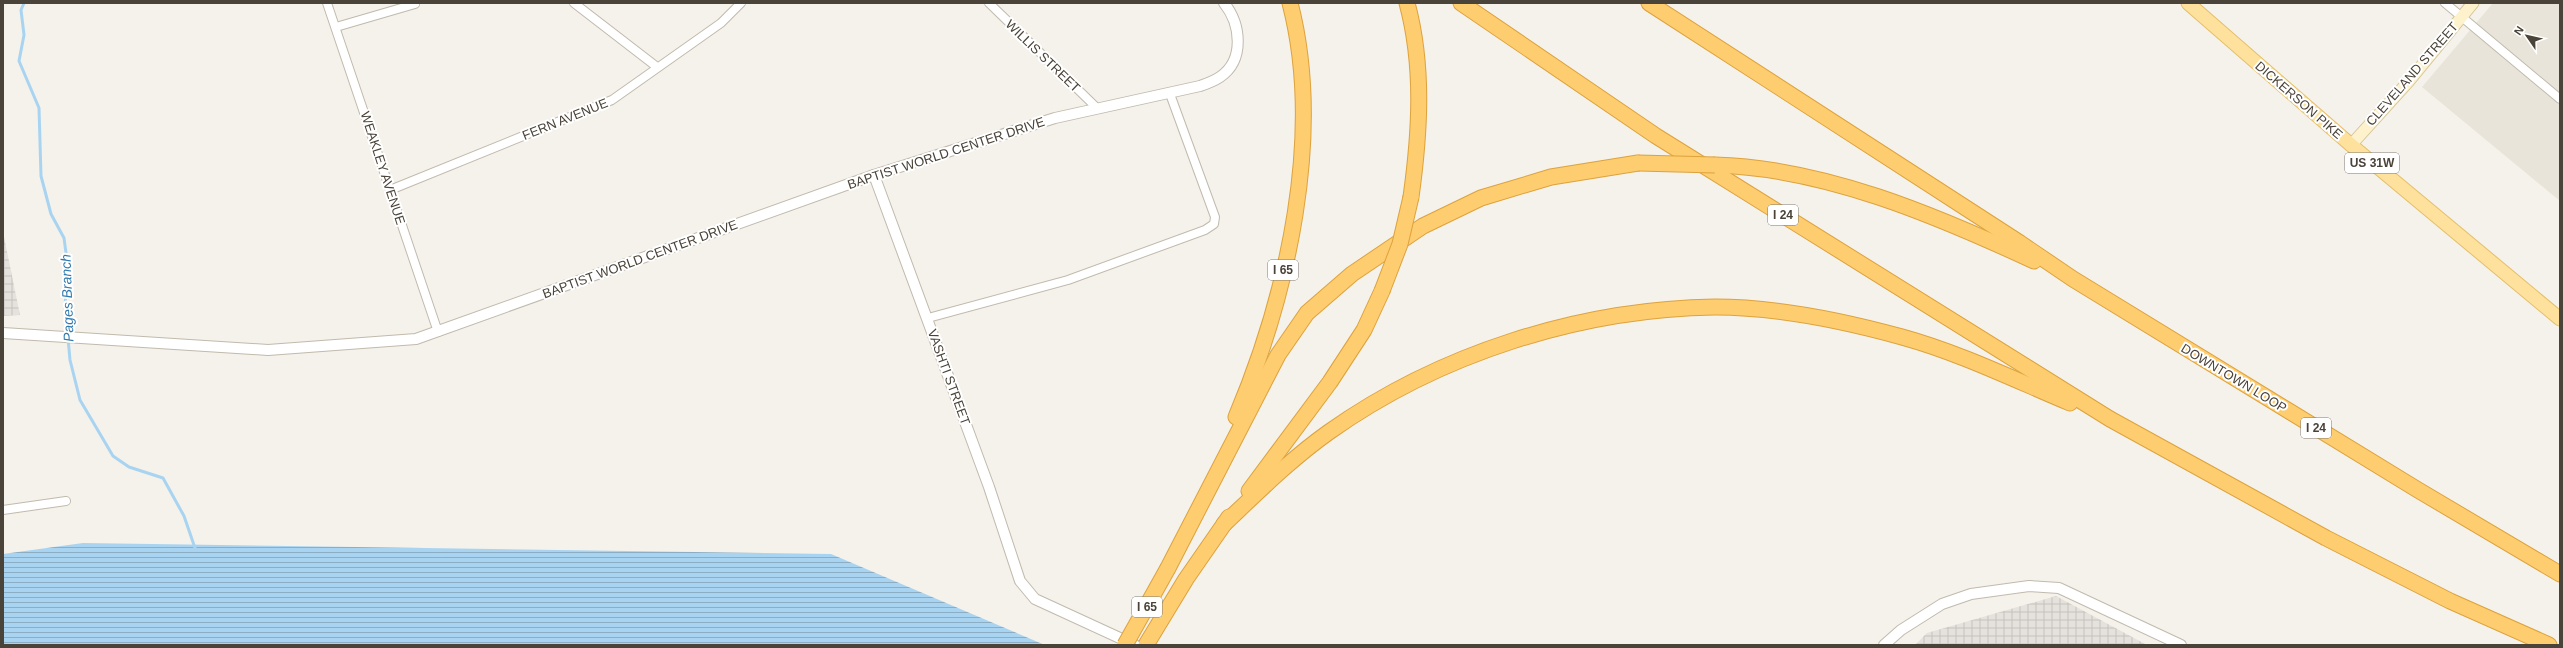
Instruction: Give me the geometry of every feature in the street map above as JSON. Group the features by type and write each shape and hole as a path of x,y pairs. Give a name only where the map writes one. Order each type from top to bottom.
{"highway":[{"name":"I 65","path":"1125,645 1191,524 1238,414 1265,339 1284,266 1297,203 1304,139 1304,80 1290,3"},
{"name":"I 24","path":"1461,3 1656,136 2110,419 2326,538 2450,601 2549,645"},
{"name":"I 24","path":"1649,3 2020,243 2073,279"},
{"name":"I 65","path":"1146,645 1186,578 1224,524 1330,382 1364,330 1382,292 1400,244 1411,196 1418,147 1419,97 1417,52 1408,6"},
{"path":"1191,524 1278,355 1308,313 1352,274 1423,226 1481,198 1551,177 1638,163 1750,166 1824,180 1920,213 1995,243 2073,279"},
{"name":"DOWNTOWN LOOP","path":"2073,279 2418,490 2560,574"},
{"path":"1224,524 1281,470 1328,433 1382,398 1457,361 1517,340 1587,321 1652,311 1716,307 1775,312 1842,323 1887,333 1947,352 2110,419"}],"main road":[{"name":"DICKERSON PIKE","path":"2188,3 2351,145 2560,319"},
{"name":"CLEVELAND STREET","path":"2351,145 2409,81 2473,3"}],"street":[{"name":"WEAKLEY AVENUE","path":"327,3 438,332"},
{"path":"574,3 657,67"},
{"name":"FERN AVENUE","path":"390,190 612,100 721,23 741,3"},
{"name":"WILLIS STREET","path":"989,3 1098,110"},
{"name":"BAPTIST WORLD CENTER DRIVE","path":"3,334 268,350 416,339 874,175 1055,118 1098,110 1200,86 1220,77 1232,64 1238,40 1232,13 1224,3"},
{"path":"2445,3 2560,99"},
{"path":"336,27 415,4"},
{"path":"928,318 1068,280 1204,230 1214,224 1215,217 1170,94"},
{"name":"VASHTI STREET","path":"874,175 928,318 989,487 1020,581 1035,599 1135,645"},
{"path":"3,510 66,501"},
{"path":"1884,645 1901,630 1942,604 1971,594 2029,586 2059,588 2181,645"}],"shaded area":[{"path":"2493,3 2560,3 2560,201 2422,87"},
{"path":"3,232 20,315 3,316"},
{"path":"2056,596 2147,645 1915,645 1927,633"}],"water":[{"path":"83,543 831,554 1045,645 3,645 3,554"}],"waterway":[{"name":"Pages Branch","path":"24,3 21,10 24,35 19,61 39,108 41,176 51,214 64,238 68,268 65,306 70,360 80,400 113,456 129,467 163,478 184,516 195,548"}]}
